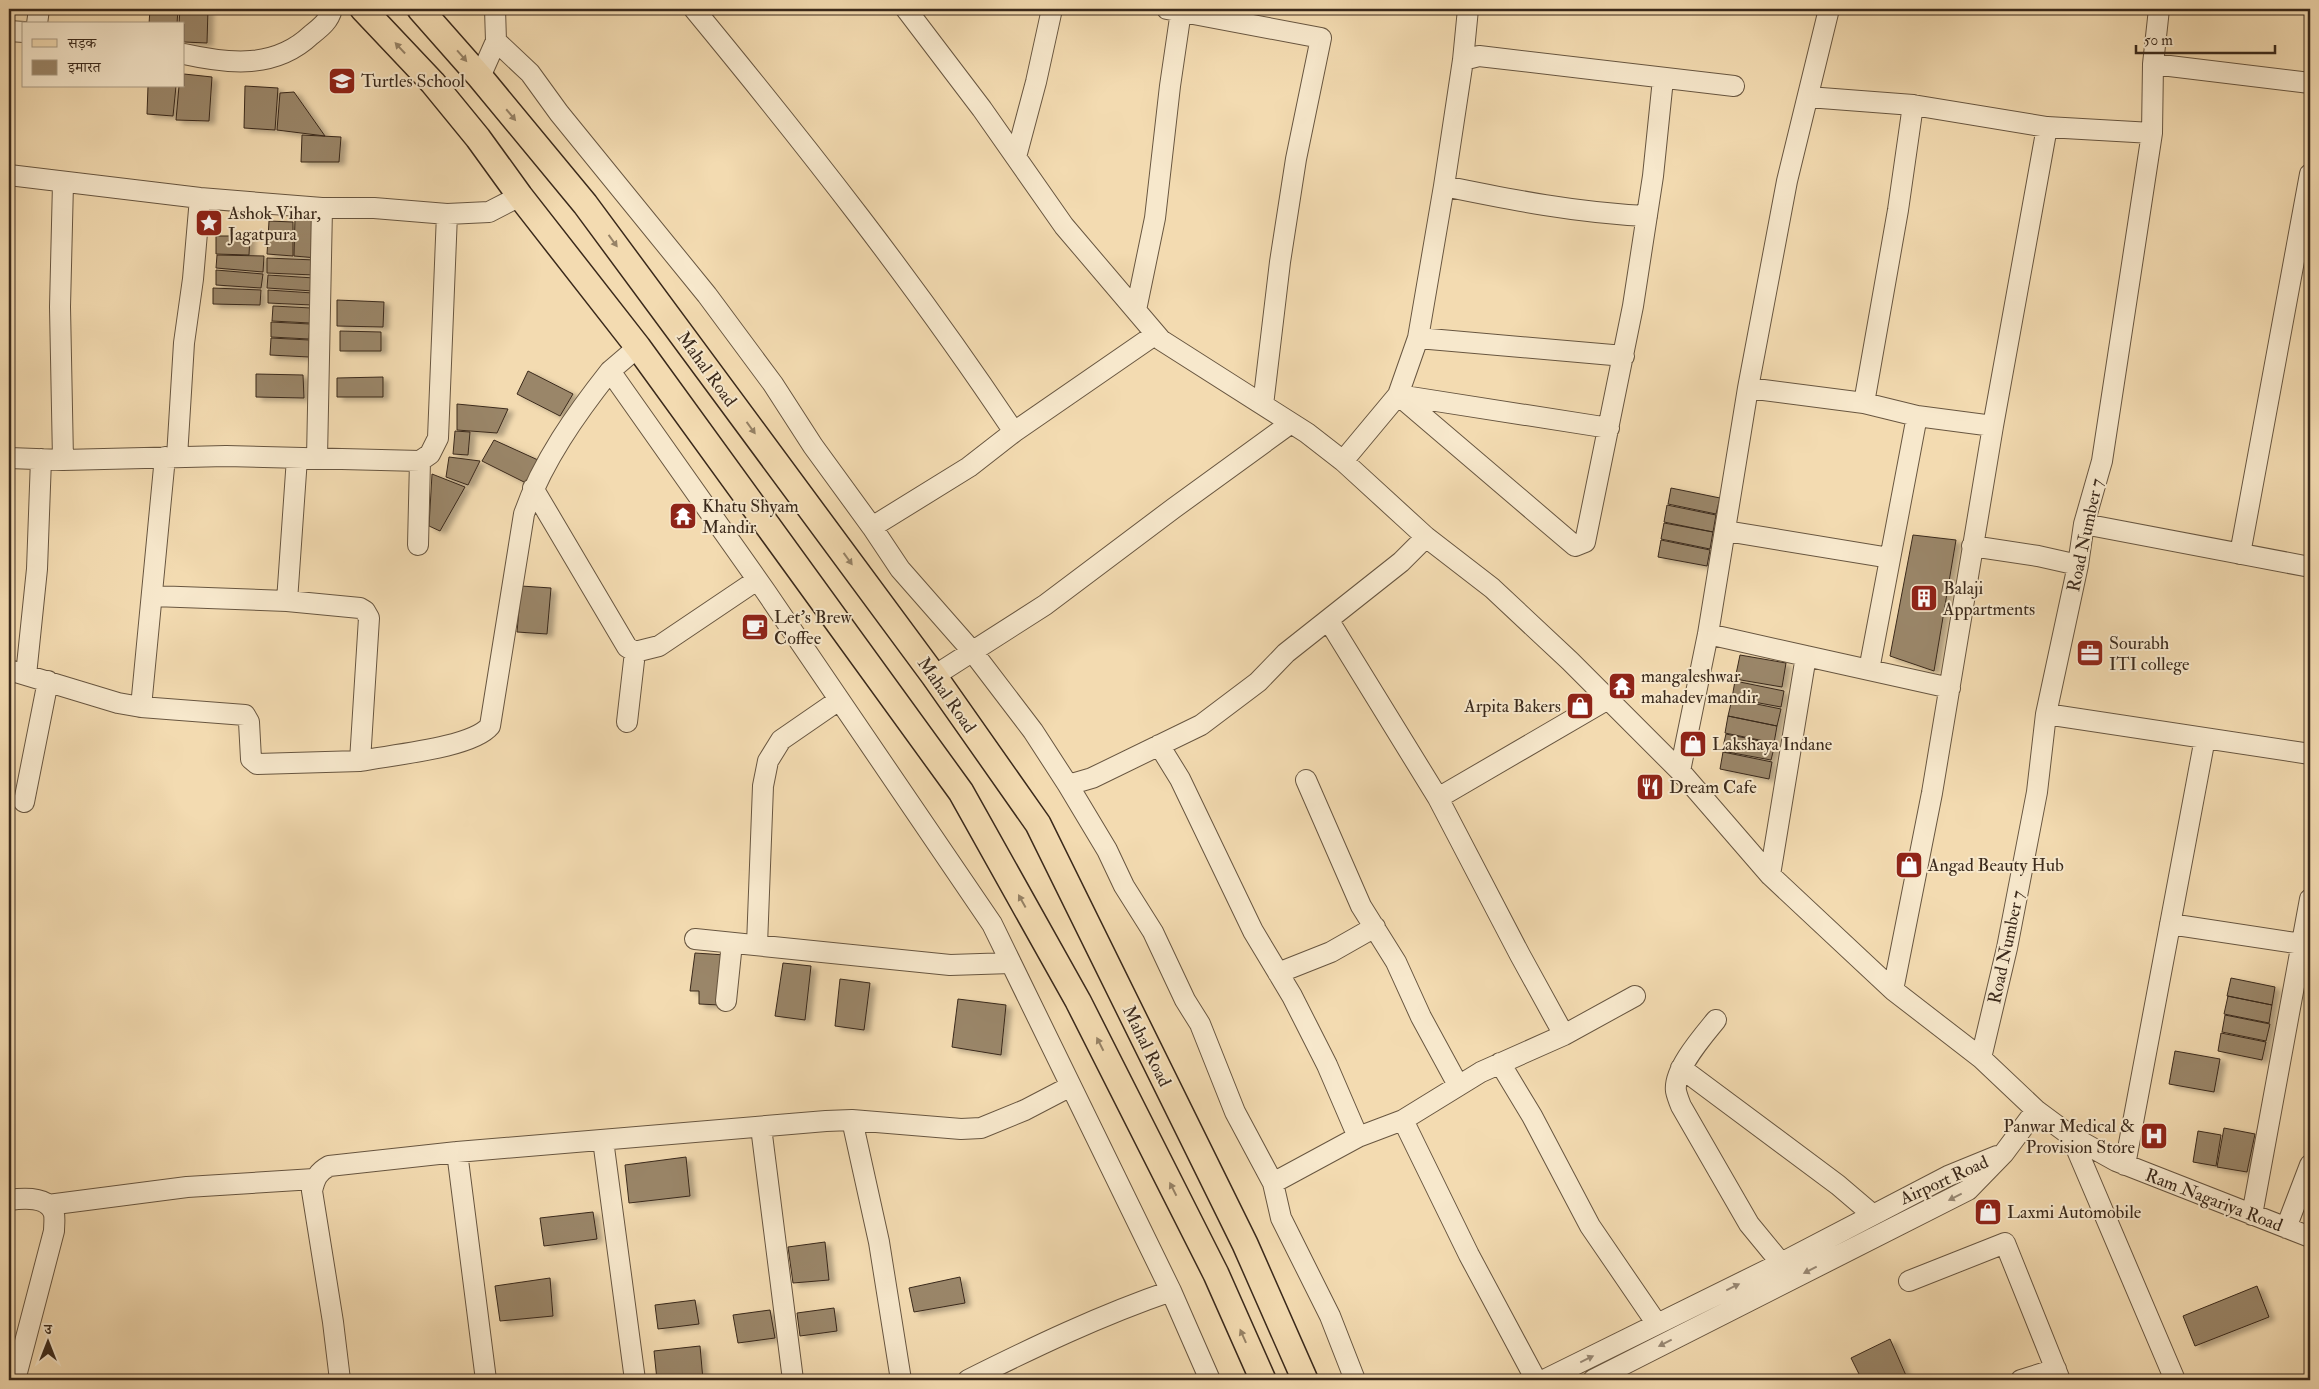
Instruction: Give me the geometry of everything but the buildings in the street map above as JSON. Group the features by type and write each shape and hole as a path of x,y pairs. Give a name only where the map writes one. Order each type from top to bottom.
{"main road":[{"path":"363,9 434,84 478,138 520,196 638,348 961,792 1083,1010 1216,1274 1263,1380"},
{"name":"Mahal Road","path":"420,9 480,77 591,212 934,676 1038,824 1245,1244 1305,1380"}],"street":[{"path":"37,22 39,9"},
{"path":"185,54 210,60 267,60 299,47 329,19 332,9"},
{"path":"480,77 496,41 496,9"},
{"path":"694,9 792,128 840,191 972,369 1014,432"},
{"name":"Ram Nagariya Road","path":"906,9 1016,157 1064,226 1161,340 1292,423 1343,461 1426,537 1492,588 1608,698 1680,771 1770,874 1893,990 1981,1058 2036,1110 2071,1136 2125,1165 2310,1237"},
{"path":"1016,157 1036,82 1052,9"},
{"path":"1343,461 1398,395 1418,338 1444,186 1463,60 1468,9"},
{"path":"1680,771 1708,634 1748,388 1787,181 1829,9"},
{"name":"Road Number 7","path":"1981,1058 2007,948 2037,792 2046,714 2078,564 2084,524 2102,461 2152,133 2153,64 2159,9"},
{"path":"1136,310 1155,218 1170,86 1174,10 1321,38 1290,196 1263,405"},
{"path":"9,31 22,32"},
{"path":"496,41 530,73 559,114 707,295 872,526 900,570 972,651 1033,731 1068,785 1107,850 1124,886 1153,932 1185,1000 1200,1024 1235,1112 1273,1183 1281,1218 1330,1316 1355,1380"},
{"path":"1463,60 1479,56 1734,86"},
{"path":"2153,64 2310,83"},
{"path":"1398,395 1575,546 1585,542 1624,356 1647,216 1663,79"},
{"path":"1808,97 1913,105 2047,127 2152,133"},
{"path":"1864,403 1898,210 1913,105"},
{"path":"1893,990 1932,793 1972,546 2047,127"},
{"path":"2240,554 2310,174"},
{"path":"9,175 200,198 322,208 374,208 447,214 488,212 520,196"},
{"path":"63,460 60,307 64,183"},
{"path":"1444,186 1515,201 1596,214 1647,216"},
{"path":"141,707 200,198"},
{"path":"317,458 322,208"},
{"path":"9,458 63,460 171,457 317,458 420,461 430,454 438,438 447,214"},
{"path":"872,526 968,467 1014,432 1156,334"},
{"path":"1418,338 1624,356"},
{"path":"41,459 37,569 18,673 118,703 141,707 245,715 250,722 251,759 257,764 360,761 462,743 485,733 490,726 524,514 533,488 590,396 610,371 638,348"},
{"path":"610,371 757,580 992,924 1171,1291 1210,1380"},
{"path":"1748,388 1864,403 1917,416 1993,426"},
{"path":"1398,395 1610,428"},
{"path":"1870,670 1917,416"},
{"path":"934,676 1045,605 1174,508 1292,423"},
{"path":"287,601 297,458"},
{"path":"418,545 420,461"},
{"path":"533,488 627,647 635,652 659,646 757,580"},
{"path":"2084,524 2310,567"},
{"path":"1726,531 1890,558"},
{"path":"1068,785 1092,778 1201,725 1258,682 1286,653 1329,621 1401,562 1426,537"},
{"path":"1972,546 2078,564"},
{"path":"154,596 287,601 360,608 365,612 368,618 360,761"},
{"path":"1329,621 1438,798 1564,1035"},
{"path":"1708,634 1950,688"},
{"path":"627,722 635,652"},
{"path":"1770,874 1806,656"},
{"path":"24,802 48,681"},
{"path":"1438,798 1608,698"},
{"path":"757,945 763,786 768,761 782,740 839,700"},
{"path":"2046,714 2310,754"},
{"path":"2125,1165 2205,738"},
{"path":"1159,745 1180,779 1253,931 1278,973 1327,1065 1358,1137"},
{"path":"1306,780 1361,906 1396,962 1421,1017 1458,1085"},
{"path":"2252,1215 2310,899"},
{"path":"2170,924 2302,944"},
{"path":"1278,973 1331,952 1375,927"},
{"path":"694,939 950,965 1011,963"},
{"path":"726,1000 732,943"},
{"path":"1273,1183 1358,1137 1403,1120 1458,1085 1500,1063 1564,1035 1635,996"},
{"path":"1716,1020 1689,1054 1681,1068 1675,1089 1681,1106 1749,1224 1781,1263"},
{"path":"1500,1063 1532,1116 1590,1226 1657,1324"},
{"path":"1681,1068 1838,1185 1872,1214"},
{"path":"340,1380 333,1322 312,1191 314,1179 320,1171 329,1166 457,1152 826,1121 852,1120 960,1129 982,1128 1025,1110 1071,1086"},
{"path":"2004,1153 2036,1110"},
{"path":"852,1120 879,1242 901,1380"},
{"path":"1403,1120 1469,1255 1536,1380"},
{"path":"761,1127 793,1380"},
{"path":"2071,1136 2175,1380"},
{"path":"603,1140 634,1380"},
{"path":"457,1152 486,1380"},
{"name":"Airport Road","path":"1544,1380 1781,1263 1948,1176 2004,1153"},
{"name":"Airport Road","path":"1593,1380 1968,1190 2004,1153"},
{"path":"2286,1228 2310,1165"},
{"path":"9,1200 27,1197 48,1205 187,1187 314,1179"},
{"path":"15,1380 54,1230 54,1214 48,1205"},
{"path":"1909,1281 2005,1243 2058,1374 2021,1380"},
{"path":"968,1380 1049,1339 1125,1307 1171,1291"}],"place":[{"name":"Turtles School","path":"342,81"},
{"name":"Ashok Vihar, Jagatpura","path":"209,223"},
{"name":"Khatu Shyam Mandir","path":"683,516"},
{"name":"Balaji Appartments","path":"1924,598"},
{"name":"Let's Brew Coffee","path":"755,627"},
{"name":"Sourabh ITI college","path":"2090,653"},
{"name":"mangaleshwar mahadev mandir","path":"1622,686"},
{"name":"Arpita Bakers","path":"1580,706"},
{"name":"Lakshaya Indane","path":"1693,744"},
{"name":"Dream Cafe","path":"1650,787"},
{"name":"Angad Beauty Hub","path":"1909,865"},
{"name":"Panwar Medical & Provision Store","path":"2154,1136"},
{"name":"Laxmi Automobile","path":"1988,1212"}]}
